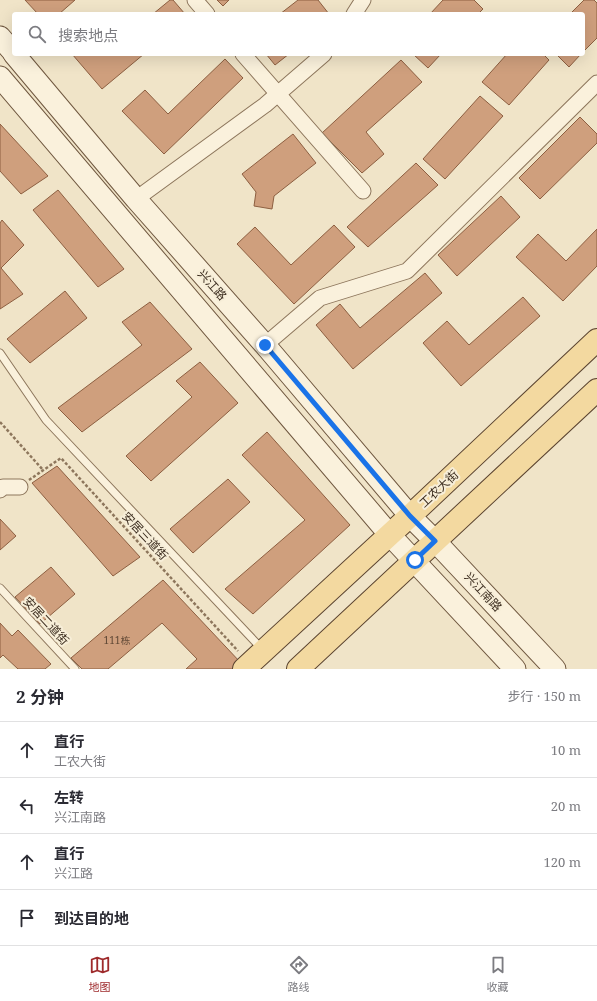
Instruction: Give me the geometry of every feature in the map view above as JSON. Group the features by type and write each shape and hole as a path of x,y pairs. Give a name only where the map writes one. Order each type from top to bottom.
{"main road":[{"name":"兴江路","path":"0,37 12,52"},
{"name":"兴江路","path":"16,56 136,199 265,345 410,516"},
{"path":"0,77 389,534 415,560 515,669"},
{"name":"工农大街","path":"252,661 410,516 597,340"},
{"path":"298,669 597,390"},
{"name":"兴江南路","path":"410,516 555,669"}],"street":[{"path":"195,0 206,12"},
{"path":"355,12 363,0"},
{"path":"245,56 363,191"},
{"path":"136,199 265,105 322,56"},
{"path":"265,345 320,298 407,271 597,83"},
{"path":"0,490 3,487 20,487"}],"lane":[{"path":"0,353 46,420 252,661"},
{"name":"安居二道街","path":"0,588 75,669"}],"path":[{"path":"0,422 43,470"},
{"name":"安居三道街","path":"20,487 61,458 252,661"}],"building":[{"path":"25,0 75,0 61,12 36,12"},
{"path":"170,0 173,0 183,12 155,12"},
{"path":"217,0 229,0 223,6"},
{"path":"298,0 318,0 327,12 283,12"},
{"path":"443,0 474,0 483,9 480,12 432,12"},
{"path":"584,0 594,0 597,3 597,38 585,50 585,12 572,12"},
{"path":"74,56 142,56 102,89"},
{"path":"268,56 286,56 275,65"},
{"path":"415,56 439,56 428,68"},
{"path":"505,56 545,56 549,60 509,105 482,82"},
{"path":"558,56 579,56 569,67"},
{"path":"225,59 243,78 164,154 122,111 145,90 168,114"},
{"path":"401,60 422,82 366,132 384,154 362,173 322,133"},
{"path":"480,96 503,116 445,179 423,159"},
{"path":"580,117 597,134 597,143 540,199 519,178"},
{"path":"0,124 48,176 21,194 0,171"},
{"path":"293,134 316,163 274,196 272,209 254,206 256,192 242,174"},
{"path":"416,163 438,185 368,247 347,227"},
{"path":"58,190 124,269 98,287 33,210"},
{"path":"501,196 520,217 457,276 438,255"},
{"path":"2,220 24,245 1,268 23,294 0,309 0,223"},
{"path":"334,225 355,247 294,304 237,244 255,227 291,265"},
{"path":"597,229 597,266 563,301 516,257 538,234 566,261"},
{"path":"425,273 442,293 353,369 316,325 340,304 360,328"},
{"path":"65,291 87,318 30,363 7,339"},
{"path":"523,297 540,316 461,386 423,343 447,321 469,345"},
{"path":"150,302 192,349 82,432 58,408 142,345 122,322"},
{"path":"200,362 238,403 151,481 126,456 192,397 176,381"},
{"path":"267,432 350,525 253,614 225,589 305,520 242,455"},
{"path":"57,466 140,557 113,576 32,483"},
{"path":"228,479 250,502 193,553 170,529"},
{"path":"0,519 16,536 0,550"},
{"path":"51,567 75,594 40,624 15,597"},
{"path":"163,580 241,663 234,669 186,669 197,659 162,623 108,669 82,669 71,658"},
{"path":"0,623 12,636 18,630 51,664 45,669 18,669 3,655 0,658"}],"route":[{"path":"265,345 410,516 435,541 415,560"}]}
